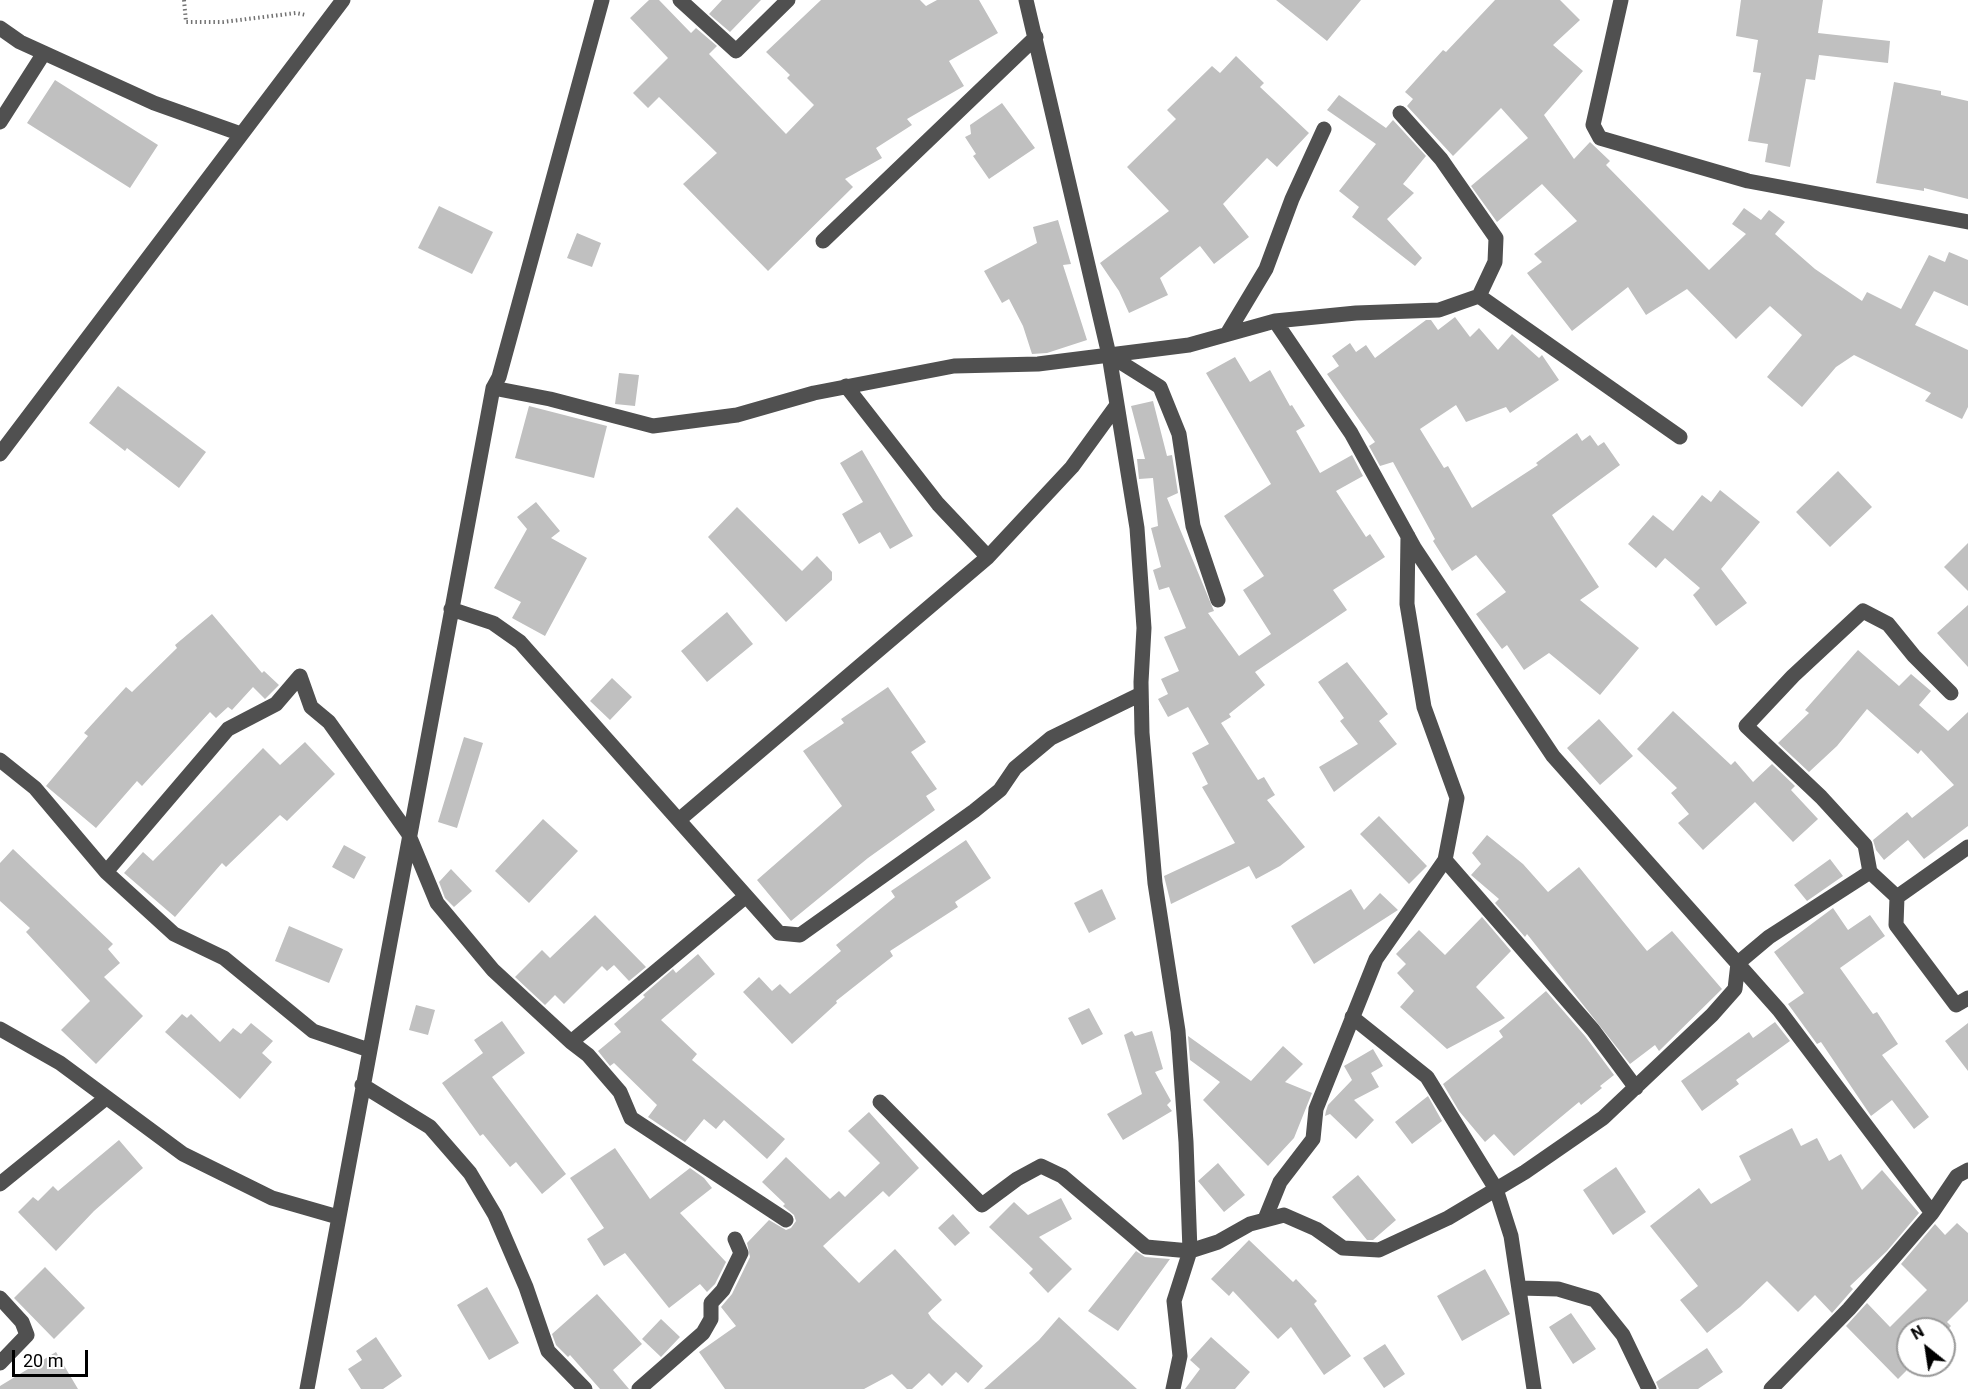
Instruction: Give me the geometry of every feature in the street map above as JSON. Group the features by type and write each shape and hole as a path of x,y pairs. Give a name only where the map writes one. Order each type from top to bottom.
{"street":[{"path":"0,454 343,0"},
{"path":"307,1389 408,834 493,388 500,376 602,0"},
{"path":"680,0 736,51 788,0"},
{"path":"1026,0 1109,355 1137,528 1144,628 1141,694 1155,883 1178,1031 1186,1142 1190,1251 1174,1301 1180,1356 1173,1389"},
{"path":"1621,0 1593,125 1600,138 1748,181 1968,222"},
{"path":"0,28 20,42 154,103 242,134"},
{"path":"823,241 1035,37"},
{"path":"0,122 44,53"},
{"path":"493,388 549,399 653,426 737,416 846,386 954,366 1038,364 1189,345 1275,321 1356,313 1439,310 1479,296 1495,262 1496,238 1441,159 1400,113"},
{"path":"1227,334 1266,269 1292,199 1324,129"},
{"path":"1479,296 1680,437"},
{"path":"1275,321 1352,432 1408,536 1499,679 1553,756 1620,828 1686,907 1779,1010 1932,1213"},
{"path":"1109,355 1160,387 1179,434 1193,526 1218,600"},
{"path":"846,386 938,504 988,558"},
{"path":"680,819 988,558 1072,467 1117,405"},
{"path":"1265,1220 1280,1182 1313,1139 1316,1108 1376,959 1445,860 1457,798 1424,708 1407,604 1408,536"},
{"path":"451,609 493,622 520,642 680,819 745,897 779,933 800,934 974,811 1000,790 1015,768 1052,738 1141,694"},
{"path":"1952,693 1914,656 1888,624 1863,610 1793,676 1746,726 1821,797 1865,845 1870,872 1896,897 1896,925 1956,1005 1968,998"},
{"path":"106,872 228,729 276,704 300,676 311,707 329,722 408,834 437,903 494,970 570,1042 588,1055 620,1092 631,1118 786,1220"},
{"path":"0,760 35,788 106,872 174,934 224,958 313,1031 369,1050"},
{"path":"1896,897 1968,847"},
{"path":"1445,860 1593,1030 1636,1088"},
{"path":"880,1102 982,1205 1017,1179 1041,1166 1062,1176 1146,1247 1190,1251 1218,1242 1250,1224 1284,1215 1316,1229 1343,1248 1378,1250 1448,1218 1603,1118 1712,1015 1735,989 1738,963 1769,937 1870,872"},
{"path":"570,1042 745,897"},
{"path":"1352,1017 1427,1077 1496,1189 1511,1236 1534,1389"},
{"path":"0,1029 60,1064 183,1154 272,1198 338,1217"},
{"path":"362,1085 430,1127 470,1173 495,1215 526,1287 548,1351 585,1389"},
{"path":"0,1184 106,1098"},
{"path":"1771,1389 1849,1309 1932,1213 1957,1176 1968,1170"},
{"path":"639,1389 703,1333 711,1319 711,1303 723,1290 741,1253 735,1239"},
{"path":"1519,1288 1558,1289 1594,1300 1623,1335 1649,1389"},
{"path":"0,1298 22,1322 27,1335 0,1364"}],"path":[{"path":"184,0 186,22 223,22 296,13 327,21"}],"building":[{"path":"649,0 659,0 691,33 696,28 717,46 709,54 786,134 814,105 787,78 790,75 766,52 821,0 920,0 926,6 937,0 979,0 998,33 949,61 964,86 907,119 912,125 876,148 882,158 845,179 853,187 768,271 683,184 717,153 659,97 648,108 633,93 668,58 630,18"},
{"path":"722,0 761,0 730,32 709,14"},
{"path":"1276,0 1361,0 1327,41"},
{"path":"1495,0 1560,0 1580,20 1553,45 1583,71 1544,115 1574,159 1590,142 1610,161 1606,165 1709,270 1746,234 1732,224 1744,208 1761,220 1769,210 1785,222 1775,234 1815,269 1862,301 1867,292 1901,309 1929,255 1945,262 1949,252 1968,260 1968,306 1934,291 1915,325 1968,350 1968,407 1962,419 1925,401 1931,393 1854,355 1836,367 1802,407 1767,377 1802,335 1770,306 1736,339 1687,289 1646,315 1628,287 1572,331 1527,273 1542,262 1534,254 1577,221 1542,184 1497,222 1471,186 1528,138 1501,108 1453,156 1407,106 1413,99 1405,92 1443,50 1446,52"},
{"path":"1741,0 1823,0 1818,33 1890,41 1888,63 1819,55 1815,80 1806,79 1790,167 1765,162 1768,144 1748,141 1761,73 1753,72 1758,40 1736,36"},
{"path":"1236,56 1264,83 1260,87 1309,133 1277,167 1267,158 1223,204 1249,237 1214,264 1200,246 1160,278 1168,295 1129,313 1119,291 1100,263 1169,211 1127,167 1176,119 1167,110 1212,66 1220,73"},
{"path":"55,80 158,145 130,188 27,123"},
{"path":"1894,82 1941,91 1941,95 1968,101 1968,199 1924,188 1924,191 1876,183"},
{"path":"1339,95 1386,128 1393,120 1426,156 1403,184 1414,193 1387,219 1422,258 1415,266 1352,217 1359,207 1339,191 1376,144 1327,110"},
{"path":"1002,103 1035,148 989,179 973,156 976,154 965,137 971,134 970,125"},
{"path":"439,206 493,232 472,274 418,248"},
{"path":"1058,220 1071,264 1063,265 1087,340 1047,353 1032,354 1023,326 1009,299 1002,303 984,271 1037,243 1033,227"},
{"path":"577,233 601,243 592,267 567,258"},
{"path":"1455,317 1470,337 1479,328 1498,350 1512,334 1539,358 1542,355 1559,380 1510,413 1506,407 1466,422 1456,405 1420,429 1444,468 1448,466 1472,508 1538,465 1536,463 1577,433 1582,441 1590,435 1598,446 1604,442 1620,465 1552,515 1599,587 1580,600 1639,648 1600,695 1549,653 1524,670 1507,645 1502,649 1476,614 1506,592 1476,555 1452,571 1433,541 1435,539 1393,462 1380,466 1369,446 1375,442 1327,374 1339,366 1332,356 1350,343 1356,352 1366,345 1375,358 1426,320 1431,320 1438,330"},
{"path":"1235,357 1250,382 1270,370 1290,406 1292,405 1305,426 1296,431 1320,473 1352,455 1363,476 1336,491 1366,537 1370,534 1385,557 1333,590 1347,610 1255,672 1265,685 1229,714 1231,717 1221,723 1258,780 1264,777 1275,795 1267,800 1305,847 1280,866 1256,879 1249,866 1171,904 1164,876 1235,843 1202,787 1208,784 1192,753 1209,744 1188,707 1168,717 1158,699 1168,694 1161,679 1179,671 1164,637 1186,628 1169,587 1159,590 1153,570 1161,567 1151,528 1158,526 1153,478 1139,479 1137,459 1145,459 1131,406 1153,401 1167,456 1172,455 1178,493 1167,498 1214,611 1208,613 1239,656 1271,634 1243,590 1264,576 1224,516 1271,484 1206,373"},
{"path":"619,373 639,375 635,406 615,404"},
{"path":"118,386 206,452 179,488 127,448 125,451 89,423"},
{"path":"529,406 607,426 594,478 515,458"},
{"path":"862,450 913,536 890,549 880,532 859,544 842,514 863,502 840,463"},
{"path":"1838,471 1872,507 1830,547 1796,512"},
{"path":"1720,490 1760,522 1721,569 1747,603 1716,626 1693,595 1700,588 1665,558 1656,568 1628,544 1653,515 1673,531 1702,495 1711,502"},
{"path":"536,502 560,531 551,538 587,558 545,636 512,618 521,602 494,588 527,529 517,517"},
{"path":"737,507 802,571 817,556 832,572 832,580 786,622 708,537"},
{"path":"1968,543 1968,591 1944,567"},
{"path":"1968,605 1968,667 1937,633"},
{"path":"727,612 753,644 707,682 681,651"},
{"path":"212,614 262,673 264,671 279,685 265,699 253,687 232,710 228,707 216,718 210,712 142,786 137,781 96,828 46,786 88,736 84,733 126,687 132,692 177,648 175,645"},
{"path":"1858,650 1899,686 1911,674 1931,691 1919,705 1948,731 1968,712 1968,826 1924,859 1908,840 1884,860 1876,850 1873,840 1907,812 1912,818 1954,785 1921,750 1918,754 1867,709 1837,746 1809,772 1778,743 1809,713 1805,710"},
{"path":"1347,662 1388,714 1379,721 1397,744 1334,792 1319,767 1358,744 1340,721 1344,718 1318,682"},
{"path":"612,678 632,697 610,720 590,701"},
{"path":"888,687 926,742 911,752 937,789 926,796 935,810 868,858 791,921 757,880 842,806 803,751 844,723 841,719"},
{"path":"1673,711 1731,765 1735,761 1753,782 1772,764 1795,786 1791,790 1818,819 1793,842 1755,802 1703,850 1678,823 1689,814 1671,793 1677,788 1637,749"},
{"path":"1599,719 1633,756 1600,785 1567,748"},
{"path":"464,737 483,743 457,828 438,822"},
{"path":"305,742 335,774 287,821 280,815 226,867 222,863 175,917 124,873 143,852 153,861 263,748 280,765"},
{"path":"1379,816 1427,866 1409,884 1360,834"},
{"path":"543,819 578,851 529,903 495,871"},
{"path":"1487,835 1523,864 1548,892 1579,867 1647,951 1672,931 1722,989 1659,1051 1655,1045 1630,1064 1527,934 1525,937 1495,903 1499,899 1471,875 1481,864 1472,853"},
{"path":"966,840 991,878 955,902 958,907 890,951 893,956 836,1001 837,1003 792,1044 743,992 759,977 772,991 780,984 790,994 841,951 836,945 895,897 891,891"},
{"path":"344,845 366,857 354,879 332,867"},
{"path":"13,849 113,944 108,949 120,963 104,977 143,1016 96,1064 61,1030 90,1001 26,932 30,928 0,901 0,863"},
{"path":"1830,859 1843,876 1807,901 1794,885"},
{"path":"451,869 472,891 454,907 445,898 439,882"},
{"path":"1102,889 1116,919 1089,933 1074,903"},
{"path":"1351,889 1364,910 1380,893 1398,910 1314,964 1291,926"},
{"path":"1833,908 1848,930 1870,915 1885,936 1840,968 1873,1014 1877,1012 1898,1044 1882,1055 1929,1117 1914,1129 1892,1100 1871,1116 1821,1042 1817,1044 1788,1004 1804,993 1774,952"},
{"path":"595,915 646,967 629,981 614,965 607,971 602,966 564,1004 555,995 545,1005 515,977 542,950 550,958"},
{"path":"1482,917 1511,951 1476,987 1505,1018 1447,1049 1400,1007 1414,991 1397,973 1406,964 1396,954 1419,930 1445,955"},
{"path":"289,926 343,949 329,983 275,961"},
{"path":"698,954 715,974 661,1020 697,1054 692,1060 785,1139 767,1159 724,1120 716,1129 704,1119 685,1142 648,1117 657,1105 614,1063 610,1066 598,1051 621,1032 614,1024 645,997 643,995 673,969 676,973"},
{"path":"1546,991 1585,1036 1614,1075 1600,1086 1602,1088 1581,1105 1579,1102 1514,1156 1494,1134 1485,1142 1459,1111 1443,1084 1503,1037 1499,1031"},
{"path":"416,1005 435,1010 428,1035 409,1030"},
{"path":"1089,1008 1103,1034 1082,1045 1068,1018"},
{"path":"182,1014 187,1018 191,1014 220,1042 233,1028 241,1034 251,1023 273,1041 262,1053 272,1062 240,1099 165,1032"},
{"path":"502,1021 525,1053 492,1077 566,1174 542,1194 516,1162 510,1167 483,1134 480,1136 442,1083 483,1053 474,1040"},
{"path":"1775,1022 1790,1041 1736,1080 1739,1084 1702,1111 1681,1081 1749,1032 1753,1038"},
{"path":"1968,1023 1968,1071 1945,1041"},
{"path":"1132,1031 1135,1036 1152,1031 1163,1069 1155,1072 1171,1101 1167,1105 1172,1111 1123,1140 1107,1114 1142,1094 1124,1035"},
{"path":"1188,1036 1251,1081 1283,1046 1303,1064 1285,1082 1312,1093 1294,1138 1268,1166 1203,1100 1220,1082 1190,1060"},
{"path":"1373,1049 1383,1066 1371,1073 1379,1087 1354,1100 1374,1120 1356,1139 1330,1114 1325,1116 1328,1105 1352,1080 1344,1066"},
{"path":"1428,1096 1442,1121 1412,1144 1395,1122"},
{"path":"869,1112 919,1168 889,1197 883,1191 823,1246 859,1283 895,1249 942,1300 928,1313 932,1319 983,1366 968,1383 956,1372 942,1386 929,1373 912,1389 907,1389 892,1374 864,1389 725,1389 699,1352 736,1326 721,1307 732,1294 750,1257 747,1243 769,1220 786,1230 791,1228 796,1221 794,1215 783,1206 785,1204 762,1182 786,1157 830,1199 839,1191 845,1197 880,1163 848,1131"},
{"path":"1792,1128 1801,1146 1817,1138 1829,1161 1841,1154 1862,1190 1882,1170 1919,1213 1887,1251 1850,1286 1853,1289 1832,1313 1815,1295 1798,1312 1767,1281 1740,1307 1707,1333 1680,1300 1698,1286 1650,1226 1699,1188 1711,1204 1751,1180 1739,1156"},
{"path":"119,1140 143,1168 94,1211 56,1251 18,1212 33,1197 38,1201 53,1186 58,1191"},
{"path":"615,1148 650,1199 690,1168 704,1178 712,1188 680,1213 726,1262 715,1284 707,1292 700,1284 669,1308 625,1253 604,1266 587,1239 604,1228 570,1178"},
{"path":"1218,1163 1245,1195 1224,1212 1198,1181"},
{"path":"1616,1167 1646,1212 1613,1235 1583,1190"},
{"path":"1358,1175 1396,1220 1373,1240 1367,1240 1332,1197"},
{"path":"1061,1198 1072,1219 1039,1237 1072,1269 1048,1293 1029,1273 1033,1269 989,1227 1014,1202 1028,1215"},
{"path":"953,1214 970,1233 955,1246 938,1228"},
{"path":"1957,1223 1968,1233 1968,1301 1952,1317 1900,1317 1927,1290 1901,1264 1935,1224 1945,1235"},
{"path":"1249,1240 1293,1282 1296,1279 1317,1301 1314,1304 1351,1356 1324,1375 1291,1327 1278,1339 1233,1291 1229,1296 1211,1279"},
{"path":"1136,1251 1145,1257 1170,1259 1118,1331 1088,1311"},
{"path":"45,1267 85,1308 54,1339 14,1298"},
{"path":"1485,1269 1510,1314 1462,1341 1437,1296"},
{"path":"487,1287 519,1343 489,1360 457,1305"},
{"path":"597,1294 642,1344 613,1370 629,1389 600,1389 570,1355 568,1357 556,1345 552,1334"},
{"path":"1867,1303 1890,1327 1896,1321 1896,1377 1846,1326"},
{"path":"1571,1313 1596,1349 1573,1364 1549,1327"},
{"path":"1059,1317 1137,1389 984,1389 1039,1340"},
{"path":"661,1319 680,1337 661,1357 642,1339"},
{"path":"376,1337 402,1376 383,1389 361,1389 348,1369 362,1360 356,1351"},
{"path":"1211,1337 1250,1372 1235,1389 1185,1389 1200,1369 1190,1360"},
{"path":"1385,1344 1405,1374 1384,1388 1363,1358"},
{"path":"1707,1348 1723,1372 1698,1389 1659,1389 1656,1382"},
{"path":"56,1352 78,1389 0,1389 0,1386"}]}
